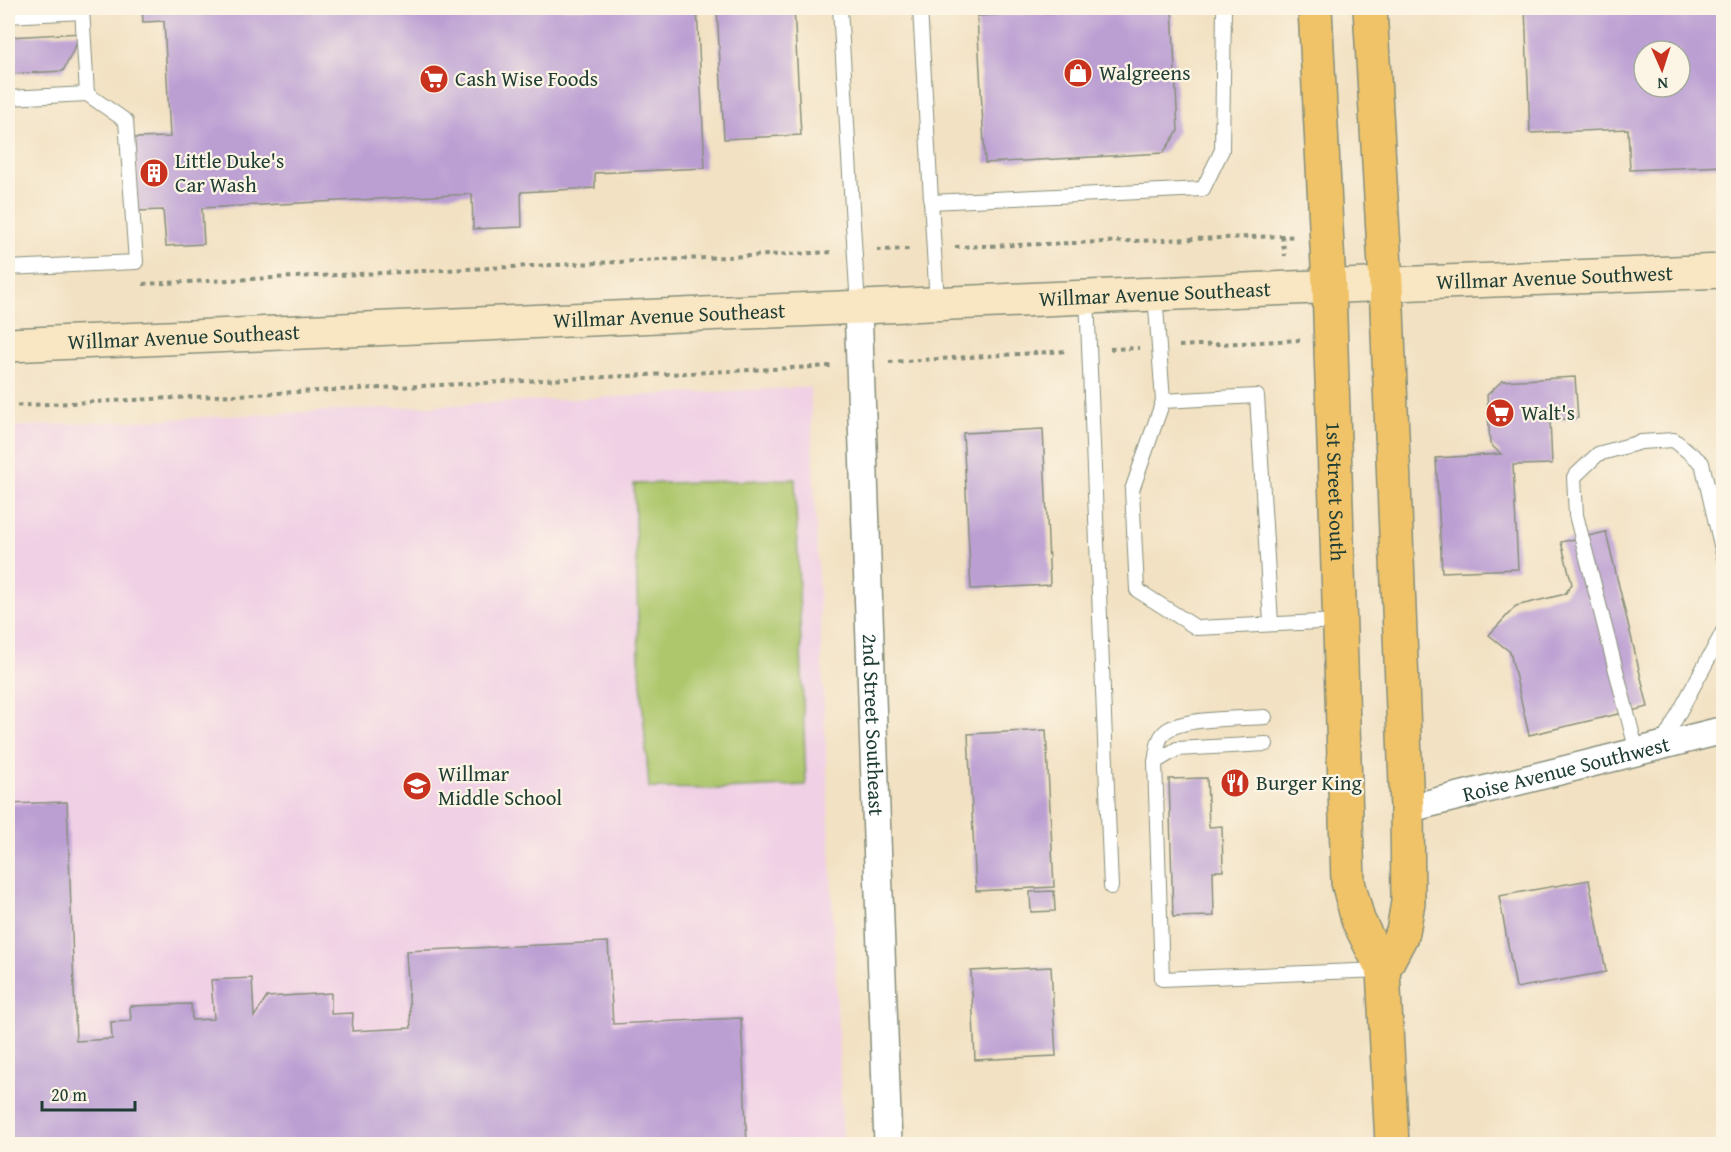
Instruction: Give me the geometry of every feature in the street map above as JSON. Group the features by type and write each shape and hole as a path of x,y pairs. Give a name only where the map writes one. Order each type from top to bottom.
{"main road":[{"name":"1st Street South","path":"1315,8 1329,286 1348,882 1358,920 1383,970 1392,1144"},
{"path":"1370,8 1386,284 1407,809 1408,902 1403,932 1383,970"},
{"name":"Willmar Avenue Southwest","path":"1329,286 1724,271"},
{"name":"Willmar Avenue Southeast","path":"8,345 1329,286"}],"street":[{"name":"2nd Street Southeast","path":"858,307 888,1144"},
{"name":"Roise Avenue Southwest","path":"1407,809 1724,730"}],"lane":[{"path":"840,8 858,307"},
{"path":"920,8 937,304"},
{"path":"931,202 1203,189 1222,150 1224,8"},
{"path":"8,16 82,10 87,94"},
{"path":"8,98 87,94 126,121 136,262 8,268"},
{"path":"1155,294 1163,401 1132,490 1137,590 1197,627 1340,621"},
{"path":"1087,297 1111,887"},
{"path":"1163,401 1257,396 1270,623"},
{"path":"1649,749 1576,514 1574,477 1598,454 1641,442 1674,440 1702,463 1724,558"},
{"path":"1649,749 1724,630"},
{"path":"1265,717 1185,723 1165,732 1158,742 1155,762 1162,979 1383,970"},
{"path":"1155,762 1177,749 1266,744"}],"path":[{"path":"138,284 934,248 1282,236"},
{"path":"8,406 860,365 916,359 1331,339"}],"shaded area":[{"name":"Willmar Middle School","path":"810,387 843,1144 8,1144 8,427"}],"green space":[{"path":"795,479 806,785 723,789 649,788 639,656 634,484"}],"building":[{"name":"Cash Wise Foods","path":"142,8 697,8 705,168 595,173 595,188 521,192 522,227 473,229 472,194 202,208 204,244 166,246 163,210 138,211 134,138 170,137 164,21 143,22"},
{"path":"717,8 794,8 801,135 724,139"},
{"name":"Walgreens","path":"1172,8 1178,131 1163,153 985,163 977,16"},
{"path":"1525,8 1724,8 1724,166 1630,170 1628,129 1530,133"},
{"path":"82,33 63,71 8,74 8,37"},
{"path":"1575,377 1578,418 1550,420 1552,464 1513,465 1518,569 1442,572 1436,458 1501,454 1490,444 1487,395 1502,381"},
{"path":"1043,429 1050,585 971,589 963,433"},
{"path":"1606,532 1648,707 1529,735 1510,652 1489,635 1516,606 1565,594 1572,584 1561,542"},
{"path":"1046,730 1054,887 976,891 968,734"},
{"path":"1207,778 1209,827 1222,826 1223,871 1213,871 1214,916 1173,917 1169,779"},
{"path":"67,802 76,1041 112,1039 111,1022 131,1021 130,1006 191,1004 192,1020 214,1019 211,980 252,978 254,1017 267,997 331,993 331,1014 353,1013 352,1031 411,1028 406,951 608,942 613,1024 741,1018 747,1144 8,1144 8,804"},
{"path":"1589,880 1606,972 1516,988 1499,896"},
{"path":"1054,891 1055,911 1031,912 1030,892"},
{"path":"1051,967 1056,1056 975,1060 971,971"}],"place":[{"name":"Walgreens","path":"1078,73"},
{"name":"Cash Wise Foods","path":"434,79"},
{"name":"Little Duke's Car Wash","path":"154,173"},
{"name":"Walt's","path":"1500,413"},
{"name":"Burger King","path":"1235,783"},
{"name":"Willmar Middle School","path":"417,786"}]}
